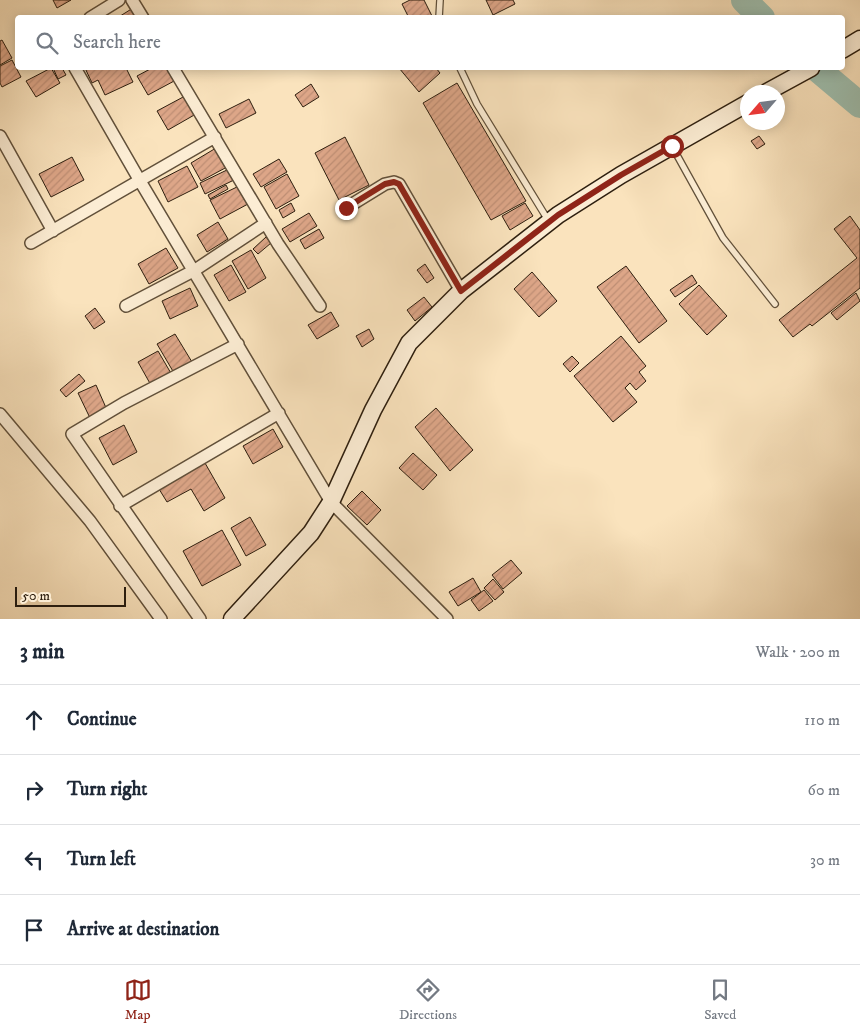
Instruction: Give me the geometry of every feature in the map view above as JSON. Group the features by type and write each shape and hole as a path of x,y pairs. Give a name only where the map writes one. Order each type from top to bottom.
{"main road":[{"path":"845,48 860,39"},
{"path":"780,85 807,70"},
{"path":"237,617 310,533 332,502 373,410 409,343 461,291 549,222 621,175 740,108"}],"street":[{"path":"95,15 119,0"},
{"path":"132,0 141,15"},
{"path":"77,70 140,181 332,502 447,619"},
{"path":"174,70 266,223 320,306"},
{"path":"0,136 53,231"},
{"path":"31,243 215,137"},
{"path":"346,208 385,184 394,182 399,184 461,291"},
{"path":"126,306 194,270 266,223"},
{"path":"200,619 72,434 124,403 238,344"},
{"path":"120,506 279,413"},
{"path":"0,414 96,528 161,619"}],"lane":[{"path":"439,15 440,0"},
{"path":"461,70 478,104 549,222"},
{"path":"672,146 723,238 776,304"}],"building":[{"path":"53,0 71,0 57,8"},
{"path":"410,0 424,0 432,15 408,15 402,4"},
{"path":"486,0 513,0 515,4 493,15"},
{"path":"133,8 137,15 122,15"},
{"path":"2,40 12,58 0,65 0,41"},
{"path":"12,60 15,70 17,70 21,77 2,87 0,83 0,66"},
{"path":"47,70 52,70 60,83 36,97 26,81"},
{"path":"54,70 63,70 66,75 58,79"},
{"path":"86,70 127,70 133,82 105,95 98,80 92,83"},
{"path":"148,70 170,70 176,80 148,95 137,76"},
{"path":"401,70 438,70 440,73 419,92"},
{"path":"457,83 526,201 491,220 423,103"},
{"path":"311,84 319,97 303,107 295,95"},
{"path":"185,96 196,114 168,130 157,111"},
{"path":"249,99 256,113 226,128 219,114"},
{"path":"759,136 765,144 757,149 751,141"},
{"path":"345,137 369,185 339,200 315,153"},
{"path":"216,148 227,167 201,181 191,163"},
{"path":"72,157 84,180 51,197 39,174"},
{"path":"279,159 287,172 261,187 253,174"},
{"path":"187,166 198,187 168,202 158,181"},
{"path":"229,169 234,180 205,194 200,183"},
{"path":"287,174 299,196 276,209 264,187"},
{"path":"226,185 228,189 210,199 208,195"},
{"path":"239,186 248,204 220,219 210,200"},
{"path":"291,203 295,211 283,218 279,210"},
{"path":"525,203 533,216 510,230 502,216"},
{"path":"309,213 317,226 290,242 282,229"},
{"path":"850,216 860,230 860,288 812,326 810,324 793,337 779,320 857,258 834,229"},
{"path":"218,222 228,239 207,252 197,235"},
{"path":"319,229 324,238 305,249 300,240"},
{"path":"266,237 271,243 258,254 253,249"},
{"path":"166,248 178,268 149,284 138,264"},
{"path":"251,250 266,278 248,289 232,261"},
{"path":"425,264 434,278 427,283 417,270"},
{"path":"231,265 246,292 229,301 214,275"},
{"path":"626,266 667,321 639,343 597,287"},
{"path":"532,272 557,301 539,317 514,289"},
{"path":"692,275 697,283 675,297 670,290"},
{"path":"699,285 727,316 707,335 679,304"},
{"path":"190,288 198,306 170,319 162,301"},
{"path":"856,293 860,301 837,320 831,313"},
{"path":"424,297 432,307 415,321 407,310"},
{"path":"95,308 105,322 94,329 85,316"},
{"path":"331,312 339,326 317,339 308,325"},
{"path":"369,329 374,339 362,347 356,336"},
{"path":"175,334 192,362 174,373 157,344"},
{"path":"621,336 646,366 639,372 646,381 636,390 630,383 625,388 637,402 613,422 574,376"},
{"path":"158,351 172,375 152,387 138,362"},
{"path":"572,356 579,363 570,372 563,364"},
{"path":"79,374 85,381 66,397 60,390"},
{"path":"96,385 107,410 90,418 78,393"},
{"path":"436,408 473,450 450,471 415,427"},
{"path":"124,425 137,452 113,465 99,438"},
{"path":"273,429 283,447 253,464 243,446"},
{"path":"413,453 437,475 423,490 399,468"},
{"path":"205,463 225,498 204,511 191,489 167,502 159,489"},
{"path":"362,491 381,510 367,525 347,506"},
{"path":"250,517 266,545 246,556 231,528"},
{"path":"222,530 241,565 202,586 183,551"},
{"path":"511,560 522,573 503,589 492,575"},
{"path":"473,578 481,592 458,606 449,592"},
{"path":"493,579 504,592 495,600 484,588"},
{"path":"484,590 493,601 479,611 471,600"}],"waterway":[{"path":"744,0 759,15"},
{"path":"818,70 860,105"}],"route":[{"path":"346,208 385,184 394,182 399,184 461,291 558,215 621,175 672,146"}]}
